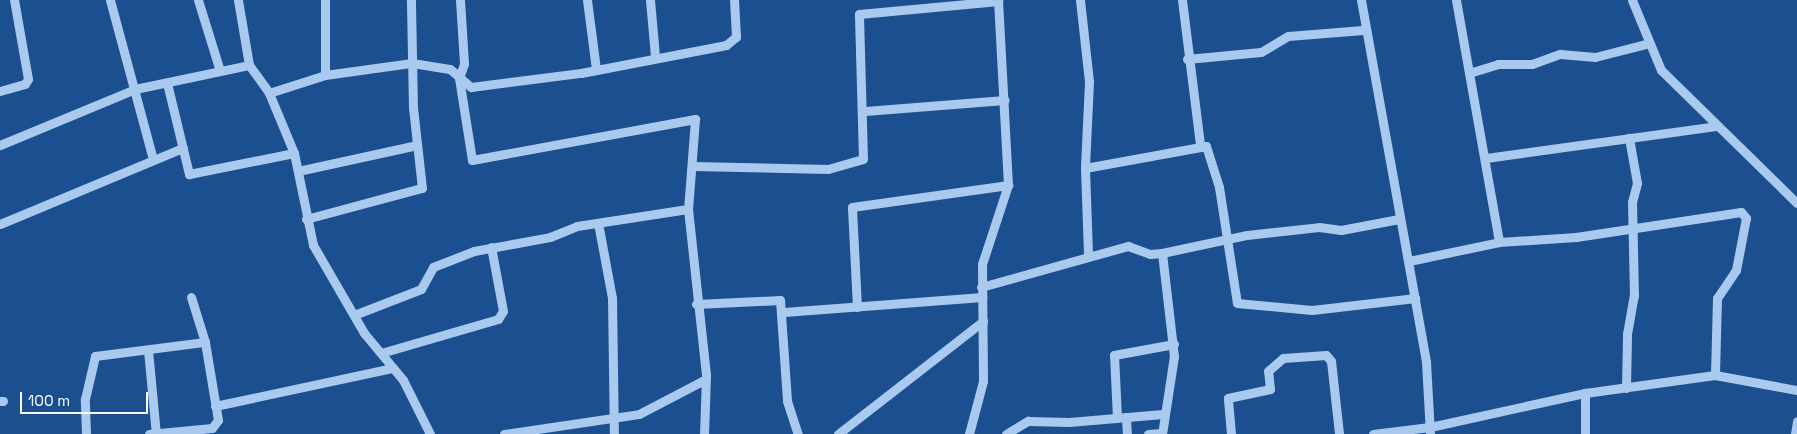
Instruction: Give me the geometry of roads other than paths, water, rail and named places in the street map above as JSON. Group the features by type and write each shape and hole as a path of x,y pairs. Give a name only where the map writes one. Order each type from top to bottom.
{"street":[{"path":"0,91 25,84 28,78 14,0"},
{"path":"110,0 153,159"},
{"path":"198,0 220,71"},
{"path":"238,0 249,65 269,93 294,153 306,219 313,245 354,315 393,368 430,434"},
{"path":"325,0 325,75"},
{"path":"306,219 419,190 423,183 417,145 412,63 411,0"},
{"path":"460,0 464,64 459,78 472,160 692,118 696,121 688,209 704,380 704,434"},
{"path":"588,0 596,69"},
{"path":"650,0 655,56"},
{"path":"450,69 471,86 596,69 732,41 734,0"},
{"path":"693,166 828,169 864,159 865,111 860,14 998,0 1005,100 1008,185 982,264 983,387 969,434"},
{"path":"1080,0 1088,82 1085,168 1088,253"},
{"path":"1182,0 1187,59 1200,145"},
{"path":"1361,0 1363,30 1415,298 1428,381 1430,431"},
{"path":"1456,0 1486,158 1499,242"},
{"path":"1632,0 1646,44 1661,70 1716,126 1797,203"},
{"path":"1187,59 1261,52 1288,36 1363,30"},
{"path":"1469,73 1498,64 1532,64 1560,54 1595,57 1646,44"},
{"path":"269,93 325,75 412,63 450,69 464,64"},
{"path":"0,145 135,90 249,65"},
{"path":"167,83 191,174 294,153"},
{"path":"865,111 1005,100"},
{"path":"1486,158 1716,126"},
{"path":"1626,388 1627,334 1634,296 1632,229 1636,183 1629,138"},
{"path":"298,171 417,145"},
{"path":"1085,168 1200,145 1207,149 1219,187 1237,303 1312,310 1415,298"},
{"path":"0,224 183,148"},
{"path":"857,307 852,207 1008,185"},
{"path":"354,315 421,289 439,263 491,248 598,223 688,209"},
{"path":"1409,262 1499,242 1632,229 1745,214 1736,270 1717,298 1714,375"},
{"path":"981,287 1088,253 1128,246 1150,254 1162,253 1227,239 1319,227 1341,230 1400,219"},
{"path":"598,223 612,298 614,434"},
{"path":"382,354 498,319 503,311 491,248"},
{"path":"1148,434 1162,433 1163,414 1174,368 1174,344 1162,253"},
{"path":"149,434 212,428 218,420 205,342 191,297"},
{"path":"784,312 982,297"},
{"path":"696,304 775,298 783,304 787,401 798,434"},
{"path":"838,434 982,321"},
{"path":"86,434 85,399 93,358 205,342"},
{"path":"1127,434 1121,417 1114,355 1174,344"},
{"path":"148,350 156,434"},
{"path":"1232,434 1228,398 1270,390 1268,371 1283,358 1326,355 1331,361 1339,434"},
{"path":"216,406 393,368"},
{"path":"1373,434 1430,431 1585,392 1714,375 1797,390"},
{"path":"504,434 639,414 704,380"},
{"path":"1585,392 1585,434"},
{"path":"1006,434 1028,421 1163,414"},
{"path":"1795,434 1797,421"}]}
